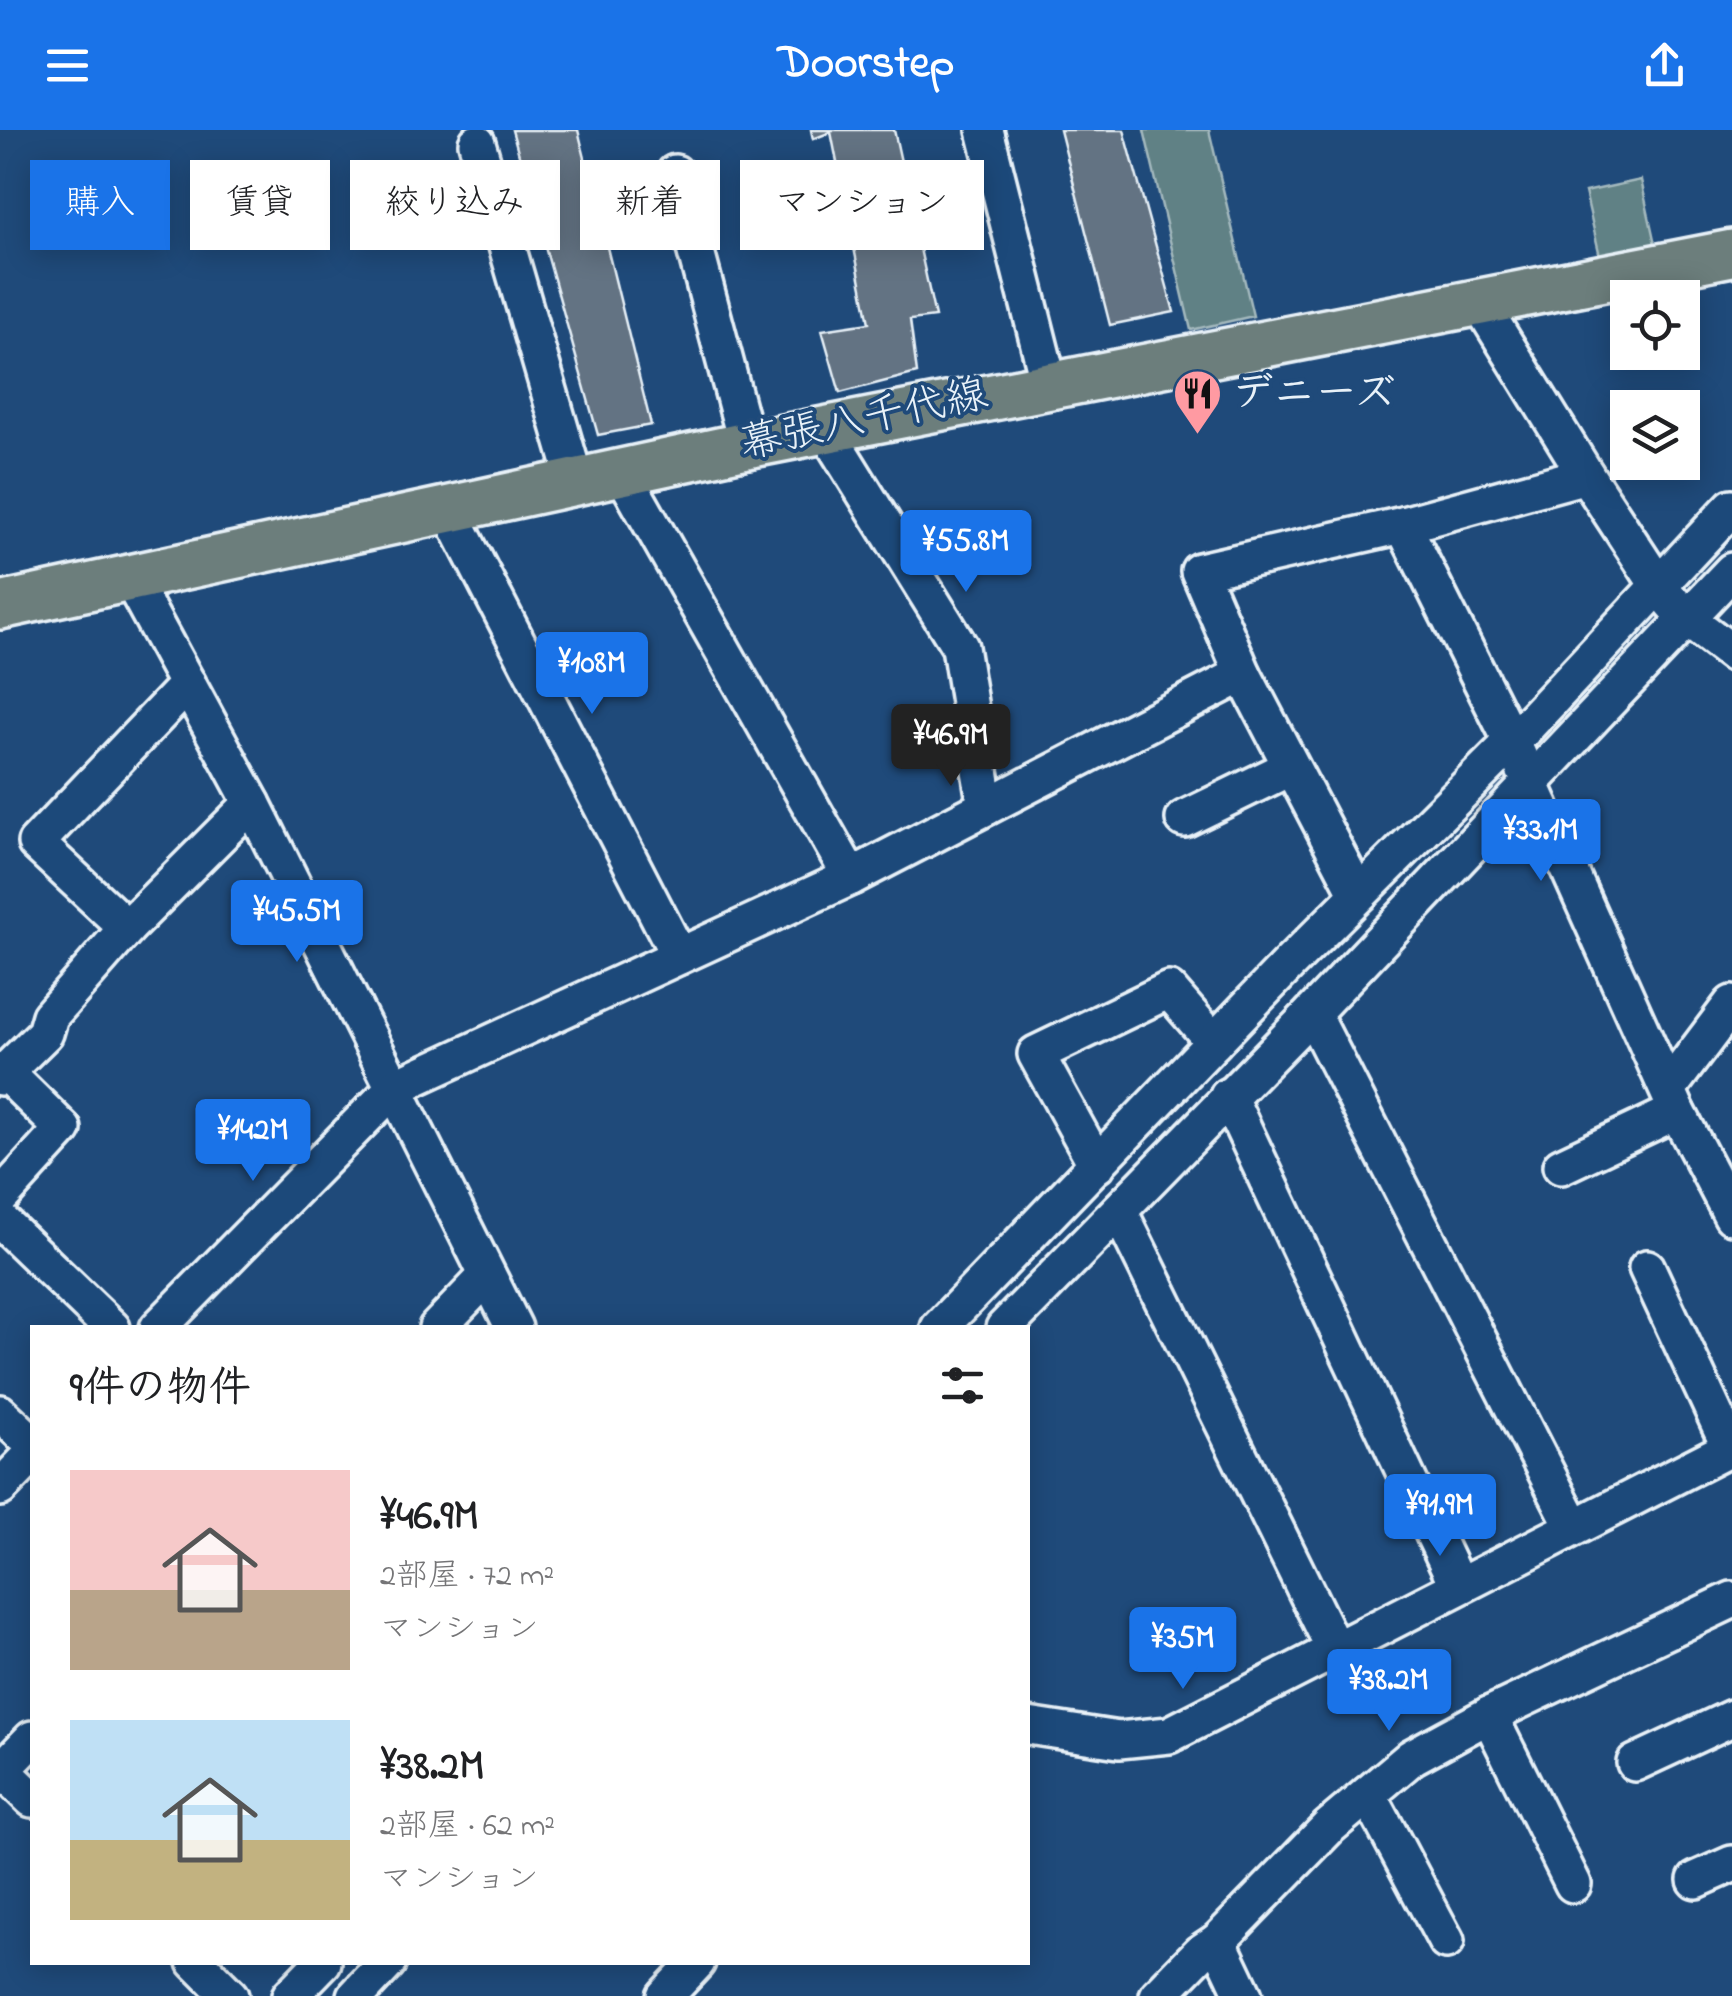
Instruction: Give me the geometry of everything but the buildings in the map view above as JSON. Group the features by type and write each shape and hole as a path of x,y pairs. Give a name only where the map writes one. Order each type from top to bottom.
{"main road":[{"name":"幕張八千代線","path":"0,606 825,429 1732,253"}],"street":[{"path":"986,130 1049,384"},
{"path":"478,144 575,480"},
{"path":"696,250 747,445"},
{"path":"1480,303 1658,585 1686,618 1732,653"},
{"path":"825,429 960,646 986,807"},
{"path":"622,472 850,876"},
{"path":"1358,894 1242,674 1199,571 1403,525 1586,475"},
{"path":"942,1325 1358,894 1512,742 1732,506"},
{"path":"448,508 679,956"},
{"path":"1403,525 1512,742 1672,1100 1732,1216"},
{"path":"1007,1325 1312,1013 1732,572"},
{"path":"129,576 252,803 512,1325"},
{"path":"161,1325 395,1087 850,876 1242,674"},
{"path":"127,928 36,843 188,684"},
{"path":"1184,819 1292,767"},
{"path":"0,1198 63,1128 3,1074 45,1033 50,1016 127,928 252,803"},
{"path":"1097,1165 1036,1054 1169,990 1214,1042"},
{"path":"1560,1166 1672,1100 1732,1004"},
{"path":"1312,1013 1574,1527"},
{"path":"1228,1096 1458,1586"},
{"path":"1120,1211 1335,1650"},
{"path":"0,1220 109,1325"},
{"path":"1030,1726 1120,1740 1169,1735 1731,1447 1647,1268"},
{"path":"440,1325 487,1276"},
{"path":"0,1413 30,1441"},
{"path":"0,1488 30,1457"},
{"path":"1158,1996 1200,1953 1218,1941 1329,1827 1412,1757 1732,1600"},
{"path":"1489,1716 1573,1884"},
{"path":"1635,1763 1732,1718"},
{"path":"30,1741 1,1769 30,1797"},
{"path":"1368,1794 1446,1941"},
{"path":"1696,1880 1732,1864"},
{"path":"1218,1941 1244,1996"},
{"path":"199,1965 230,1996"},
{"path":"290,1996 320,1965"},
{"path":"356,1996 385,1965"},
{"path":"664,1996 693,1965"}],"green space":[{"path":"1144,130 1209,130 1253,316 1191,330"},
{"path":"1641,180 1655,244 1600,256 1585,192"}],"place":[{"name":"デニーズ","path":"1197,436"}]}
